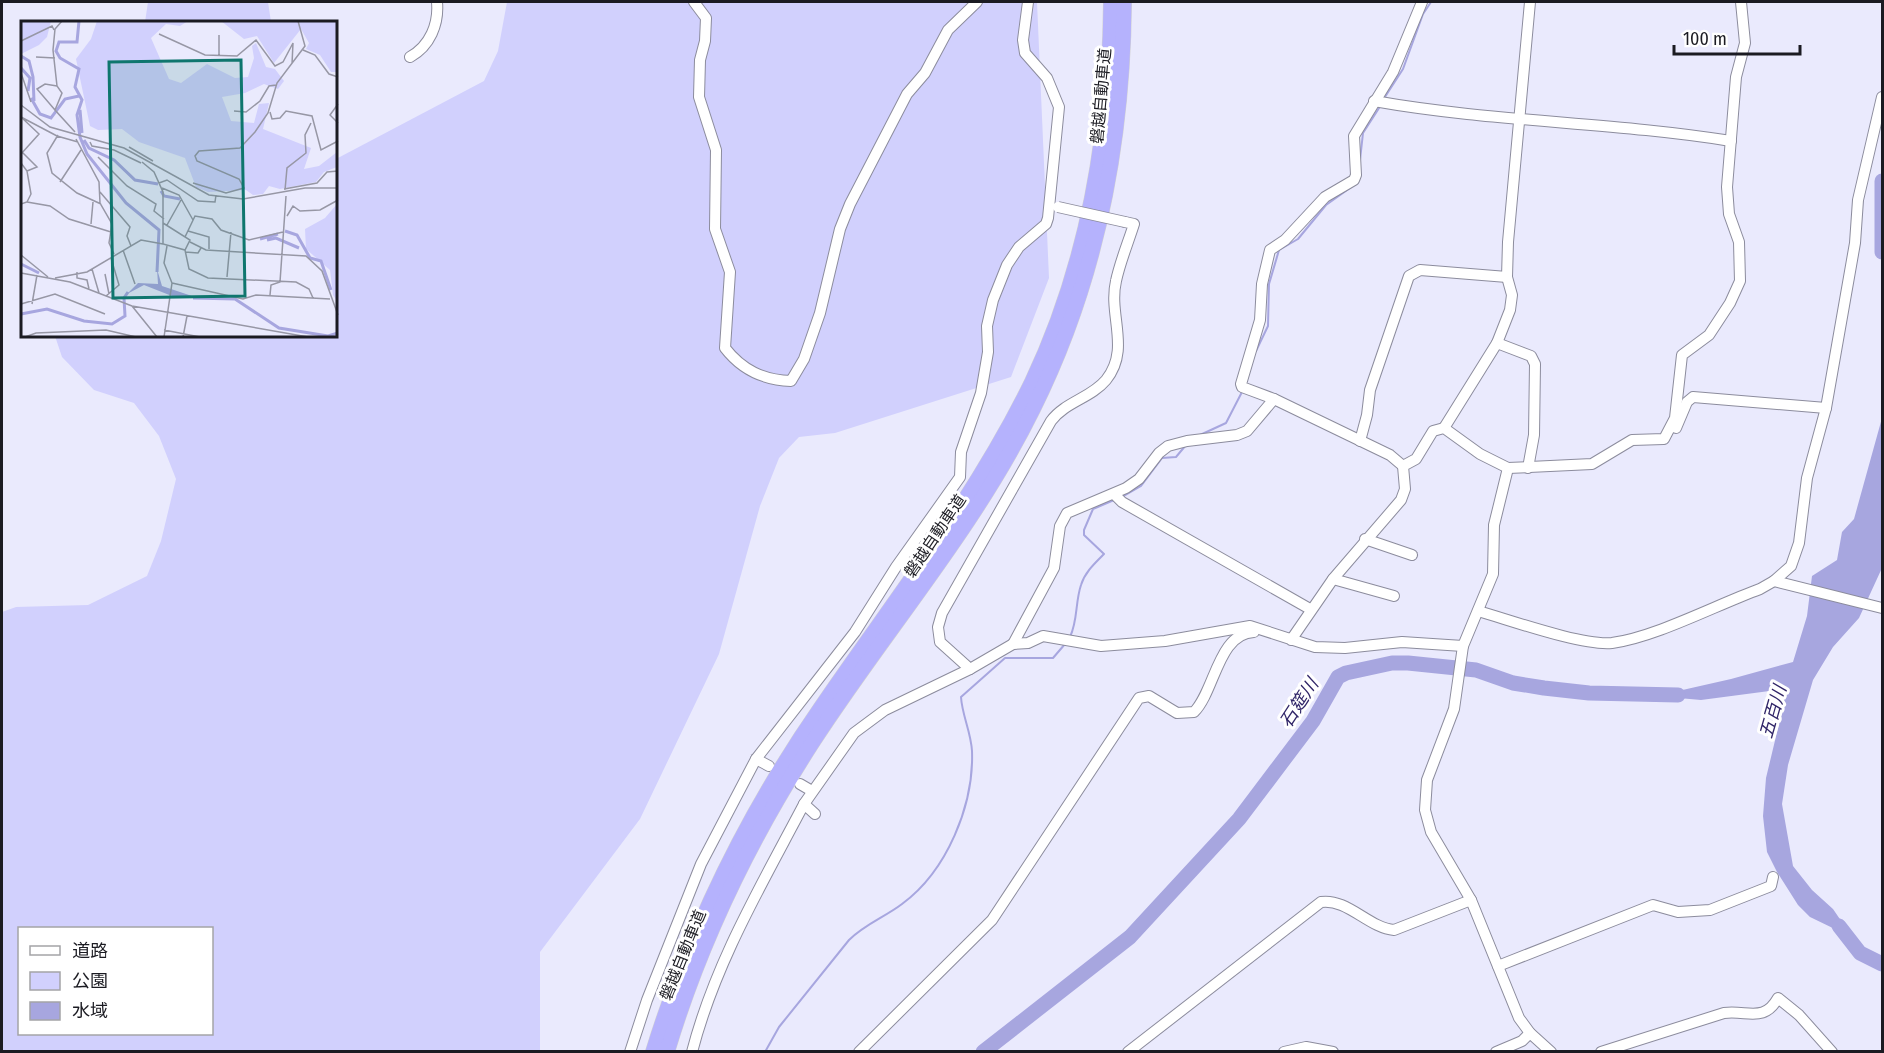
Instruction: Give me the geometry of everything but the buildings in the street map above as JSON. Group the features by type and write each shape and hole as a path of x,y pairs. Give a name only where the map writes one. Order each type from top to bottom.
{"highway":[{"name":"磐越自動車道","path":"653,1052 692,944 757,809 821,707 956,516 996,452 1033,379 1074,269 1095,182 1107,99 1111,2"},
{"name":"磐越自動車道","path":"666,1052 704,948 755,838 814,740 969,519 1008,456 1045,384 1087,271 1108,184 1120,100 1124,2"}],"street":[{"path":"410,57 420,51 429,41 435,23 437,2"},
{"path":"694,2 706,18 705,40 700,60 699,97 716,150 715,229 730,272 725,348 745,368 774,380 791,381 804,359 820,313 840,229 850,204 907,94 925,73 948,30 977,2"},
{"path":"630,1052 658,969 701,864 756,759 855,632 896,567 960,477 962,452 981,393 988,352 987,326 993,300 1007,265 1019,247 1046,224 1054,206 1059,107 1047,78 1025,53 1023,40 1028,2"},
{"path":"1292,640 1310,609 1333,579 1403,497 1403,466 1390,455 1274,399 1242,387 1241,384 1260,320 1262,284 1269,250 1285,240 1325,197 1354,180 1356,175 1354,136 1393,72 1422,2"},
{"path":"1403,466 1416,459 1433,431 1444,428 1497,343 1512,304 1507,277 1530,2"},
{"path":"1670,431 1675,418 1682,355 1706,339 1730,303 1740,281 1739,242 1729,214 1727,187 1736,77 1745,43 1741,2"},
{"path":"1478,611 1588,641 1611,643 1663,627 1774,581 1794,561 1807,478 1826,408 1855,243 1858,200 1882,97"},
{"path":"1374,101 1520,118 1648,129 1731,141"},
{"path":"970,669 944,649 940,642 938,627 942,613 1056,415 1106,380 1119,348 1116,281 1134,224 1054,206"},
{"path":"1360,441 1367,415 1370,390 1409,276 1420,270 1507,277"},
{"path":"1497,343 1531,356 1535,364 1534,435 1528,468"},
{"path":"1444,428 1480,454 1508,468 1528,468 1592,464 1632,440 1663,439 1679,424 1687,402 1693,397 1826,408"},
{"path":"1013,644 1054,568 1058,535 1064,516 1076,507 1114,494 1139,478 1159,453 1168,446 1187,441 1237,435 1247,431 1274,399"},
{"path":"1508,468 1494,525 1493,574 1463,650 1449,724 1427,780 1424,804 1431,832 1472,900 1516,1012 1530,1033 1551,1052"},
{"path":"1114,494 1122,502 1310,609"},
{"path":"1365,539 1412,555"},
{"path":"1333,579 1394,596"},
{"path":"1774,581 1882,608"},
{"path":"692,1052 730,947 754,893 804,804 854,733 885,710 970,669 1013,644 1043,636 1101,646 1165,641 1233,627 1262,629 1315,647 1345,648 1402,642 1463,650"},
{"path":"859,1052 992,920 1139,698 1149,696 1178,713 1194,712 1233,642 1244,633 1262,629"},
{"path":"756,759 769,766"},
{"path":"800,784 812,791"},
{"path":"804,804 815,814"},
{"path":"1498,966 1653,905 1687,912 1717,908 1772,886 1773,877"},
{"path":"1128,1052 1321,902 1335,904 1382,928 1394,930 1472,900"},
{"path":"1601,1052 1724,1013 1745,1012 1761,1015 1767,1013 1778,998 1799,1015 1832,1052"},
{"path":"1496,1052 1522,1041 1530,1033"},
{"path":"1284,1052 1306,1047 1333,1052"}],"green space":[{"path":"148,2 268,2 271,21 145,21"},
{"path":"507,2 1037,2 1049,278 1011,377 835,433 799,437 779,458 760,506 719,654 640,819 540,952 540,1051 2,1051 2,612 16,607 88,605 147,576 161,541 176,479 159,436 134,403 94,390 62,357 56,338 338,338 338,158 484,81 498,51"}],"water":[{"path":"1882,418 1882,568 1859,618 1833,647 1813,680 1788,765 1782,804 1793,866 1812,890 1833,909 1848,931 1851,943 1841,932 1810,917 1798,905 1767,852 1763,816 1766,778 1784,703 1777,690 1701,700 1656,696 1793,662 1807,616 1812,576 1837,560 1842,532 1854,519"}],"waterway":[{"path":"1383,100 1403,69 1423,14 1431,2"},
{"path":"1360,160 1363,133 1381,105"},
{"name":"五百川","path":"1882,181 1882,252"},
{"path":"1256,351 1268,326 1269,284 1279,250 1298,239 1326,205 1357,183"},
{"path":"1200,435 1226,423 1243,390"},
{"path":"1122,497 1141,486 1162,458 1176,457 1186,445"},
{"path":"1070,637 1083,580 1104,554 1084,535 1084,530 1093,509 1114,500"},
{"path":"765,1052 779,1027 849,940 902,904 918,890 944,855 963,814 971,772 972,751 961,697 1005,658 1053,658 1065,644"},
{"name":"石筵川","path":"983,1052 1130,937 1239,819 1313,721 1338,677 1346,673 1392,663 1408,663 1476,670 1513,683 1544,688 1589,693 1678,695"},
{"name":"五百川","path":"1839,926 1860,953 1882,964"}]}
